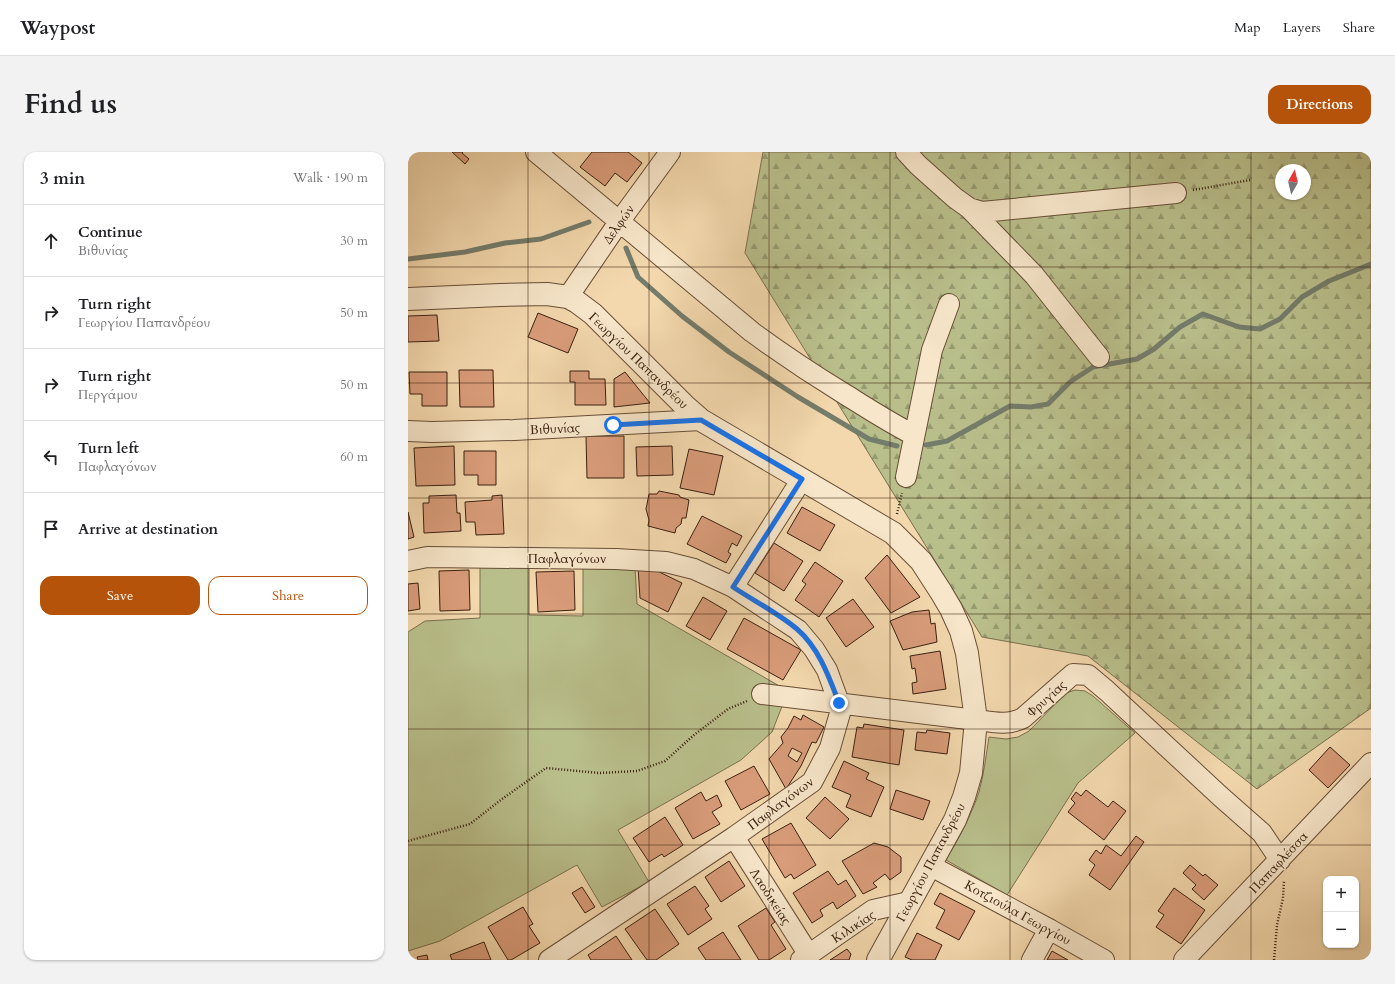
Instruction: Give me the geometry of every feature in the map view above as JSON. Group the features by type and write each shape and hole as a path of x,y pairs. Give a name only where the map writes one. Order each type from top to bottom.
{"street":[{"path":"536,152 774,349 879,416 914,435"},
{"name":"Δελφών","path":"568,297 619,222 670,152"},
{"path":"906,152 955,198 969,208 1034,275 1099,357"},
{"path":"969,208 982,212 1176,193"},
{"name":"Γεωργίου Παπανδρέου","path":"408,299 547,294 568,297 593,314 685,406 701,420 893,532 921,561 951,609 961,631 970,666 976,720 971,773 955,820 878,960"},
{"path":"906,477 932,350 949,304"},
{"name":"Βιθυνίας","path":"408,431 432,432 514,430 701,420"},
{"path":"733,587 802,479"},
{"name":"Παφλαγόνων","path":"408,561 427,557 616,559 666,562 694,569 733,587 798,630 814,649 826,670 839,703 840,713 830,748 812,782 734,837 549,960"},
{"name":"Φρυγίας","path":"762,694 1008,723 1016,722 1023,718 1073,674 1088,675 1262,833 1280,860"},
{"name":"Παπαφλέσσα","path":"1184,960 1371,763"},
{"name":"Λαοδικείας","path":"734,837 805,957"},
{"name":"Κοτζιούλα Γεωργίου","path":"931,866 1104,960"},
{"name":"Κιλικίας","path":"805,957 873,910 909,902"},
{"path":"1032,960 1049,929"}],"path":[{"path":"1176,193 1250,180"},
{"path":"893,532 906,477"},
{"path":"408,841 470,824 546,768 600,773 637,771 665,761 694,735 728,709 762,694"},
{"path":"1274,960 1277,925 1283,898 1285,878 1280,860"}],"green space":[{"path":"763,152 1371,152 1371,708 1257,789 1088,656 982,637 745,253"},
{"path":"529,564 529,615 583,616 583,566 635,566 637,604 788,691 772,732 741,760 618,830 649,882 602,907 577,865 440,941 408,951 408,632 425,621 480,618 480,566"},
{"path":"1075,690 1085,691 1093,696 1135,733 1078,783 1007,895 946,860 964,827 979,792 989,737 1006,739 1018,737 1029,731 1066,693"}],"building":[{"path":"452,152 463,152 462,153 469,159 465,164"},
{"path":"592,152 628,152 642,163 627,182 615,173 605,186 580,167"},
{"path":"538,313 578,329 568,353 528,337"},
{"path":"437,315 439,341 408,342 408,316"},
{"path":"459,370 493,370 494,407 460,407"},
{"path":"570,371 589,371 589,379 605,379 606,405 575,405 575,382 570,382"},
{"path":"409,372 447,372 447,406 422,406 422,394 410,394"},
{"path":"625,372 650,403 614,407 614,379"},
{"path":"586,436 624,436 624,478 587,478"},
{"path":"454,446 455,485 416,486 414,448"},
{"path":"672,446 673,475 637,476 636,447"},
{"path":"689,449 723,456 714,495 680,488"},
{"path":"464,451 496,451 496,485 478,485 478,475 464,475"},
{"path":"659,491 679,495 680,497 689,500 686,518 682,518 681,524 676,528 675,533 648,526 649,520 646,509 649,494 657,494"},
{"path":"456,495 457,513 460,513 461,531 424,533 423,503 429,503 429,496"},
{"path":"502,495 504,534 476,535 475,522 466,522 465,502 492,500 492,496"},
{"path":"802,507 835,525 820,551 787,533"},
{"path":"408,512 414,537 408,539"},
{"path":"702,516 742,536 737,546 732,543 728,552 731,554 726,563 687,544"},
{"path":"774,543 803,561 784,591 755,573"},
{"path":"887,555 920,597 891,613 865,578"},
{"path":"815,562 843,581 819,617 795,600 806,584 802,581"},
{"path":"638,567 649,567 682,583 668,612 640,598"},
{"path":"469,570 470,610 440,611 439,571"},
{"path":"574,571 575,610 538,612 536,572"},
{"path":"418,583 420,609 408,611 408,584"},
{"path":"703,597 727,611 710,640 686,626"},
{"path":"853,599 874,627 846,647 826,618"},
{"path":"929,610 931,624 935,623 937,642 903,650 890,621 912,612"},
{"path":"744,618 801,650 783,680 727,649"},
{"path":"940,651 946,689 913,694 912,683 917,682 915,668 912,669 910,656"},
{"path":"803,715 824,727 816,743 812,742 801,766 786,789 769,759 783,743 781,737 788,728 794,716 801,720","holes":["792,748 802,753 797,762 788,756"]},
{"path":"864,724 904,730 899,765 852,757 857,727 863,728"},
{"path":"927,730 950,733 947,754 915,750 917,732 926,733"},
{"path":"1330,747 1350,765 1328,788 1309,770"},
{"path":"844,761 869,773 866,779 884,787 871,817 846,807 851,795 832,787"},
{"path":"754,766 770,794 741,810 725,781"},
{"path":"896,790 930,801 923,820 890,809"},
{"path":"1086,790 1108,807 1113,801 1126,811 1104,840 1068,812 1075,803 1071,799 1076,792 1081,796"},
{"path":"701,792 706,801 717,795 722,806 712,812 720,824 693,839 675,808"},
{"path":"825,797 849,819 830,839 806,818"},
{"path":"665,817 683,845 664,857 662,854 649,862 633,838"},
{"path":"791,823 816,865 794,879 791,874 785,878 762,839"},
{"path":"1136,836 1144,842 1110,890 1089,875 1095,865 1089,860 1096,850 1101,854 1106,845 1121,856"},
{"path":"874,843 888,847 901,857 901,872 890,880 885,874 873,883 877,887 863,894 842,861"},
{"path":"729,861 745,886 721,902 705,877"},
{"path":"1190,865 1203,876 1205,874 1218,885 1204,900 1192,889 1196,885 1183,873"},
{"path":"828,871 838,885 846,880 856,896 837,909 833,902 820,910 823,916 812,923 793,893"},
{"path":"695,886 709,906 705,909 712,919 688,935 667,904"},
{"path":"582,887 595,907 585,913 572,893"},
{"path":"1174,888 1205,910 1181,944 1156,927 1164,915 1158,911"},
{"path":"940,893 975,911 959,940 936,928 945,910 934,904"},
{"path":"523,907 533,924 529,926 540,943 511,960 508,960 488,927"},
{"path":"766,908 775,922 771,925 786,949 769,960 759,960 738,926"},
{"path":"655,909 679,944 656,960 647,960 625,929"},
{"path":"723,932 741,960 706,960 698,948"},
{"path":"917,933 942,945 935,960 912,960 905,957"},
{"path":"616,936 632,960 591,960 588,955"},
{"path":"484,942 491,960 452,960 450,955"},
{"path":"847,949 851,954 849,960 830,960"},
{"path":"1052,951 1068,960 1047,960"},
{"path":"427,955 428,960 418,960 417,957"}],"waterway":[{"path":"408,259 465,252 505,243 541,239 589,222"},
{"path":"626,248 638,277 682,316 729,352 798,397 869,439 897,446"},
{"path":"926,445 947,441 1010,406 1031,407 1048,404 1070,382 1093,367 1137,359 1154,349 1180,327 1203,314 1239,327 1260,329 1280,319 1302,297 1329,281 1371,264"}],"route":[{"path":"613,425 701,420 802,479 733,587 798,630 814,649 826,670 839,703"}]}
